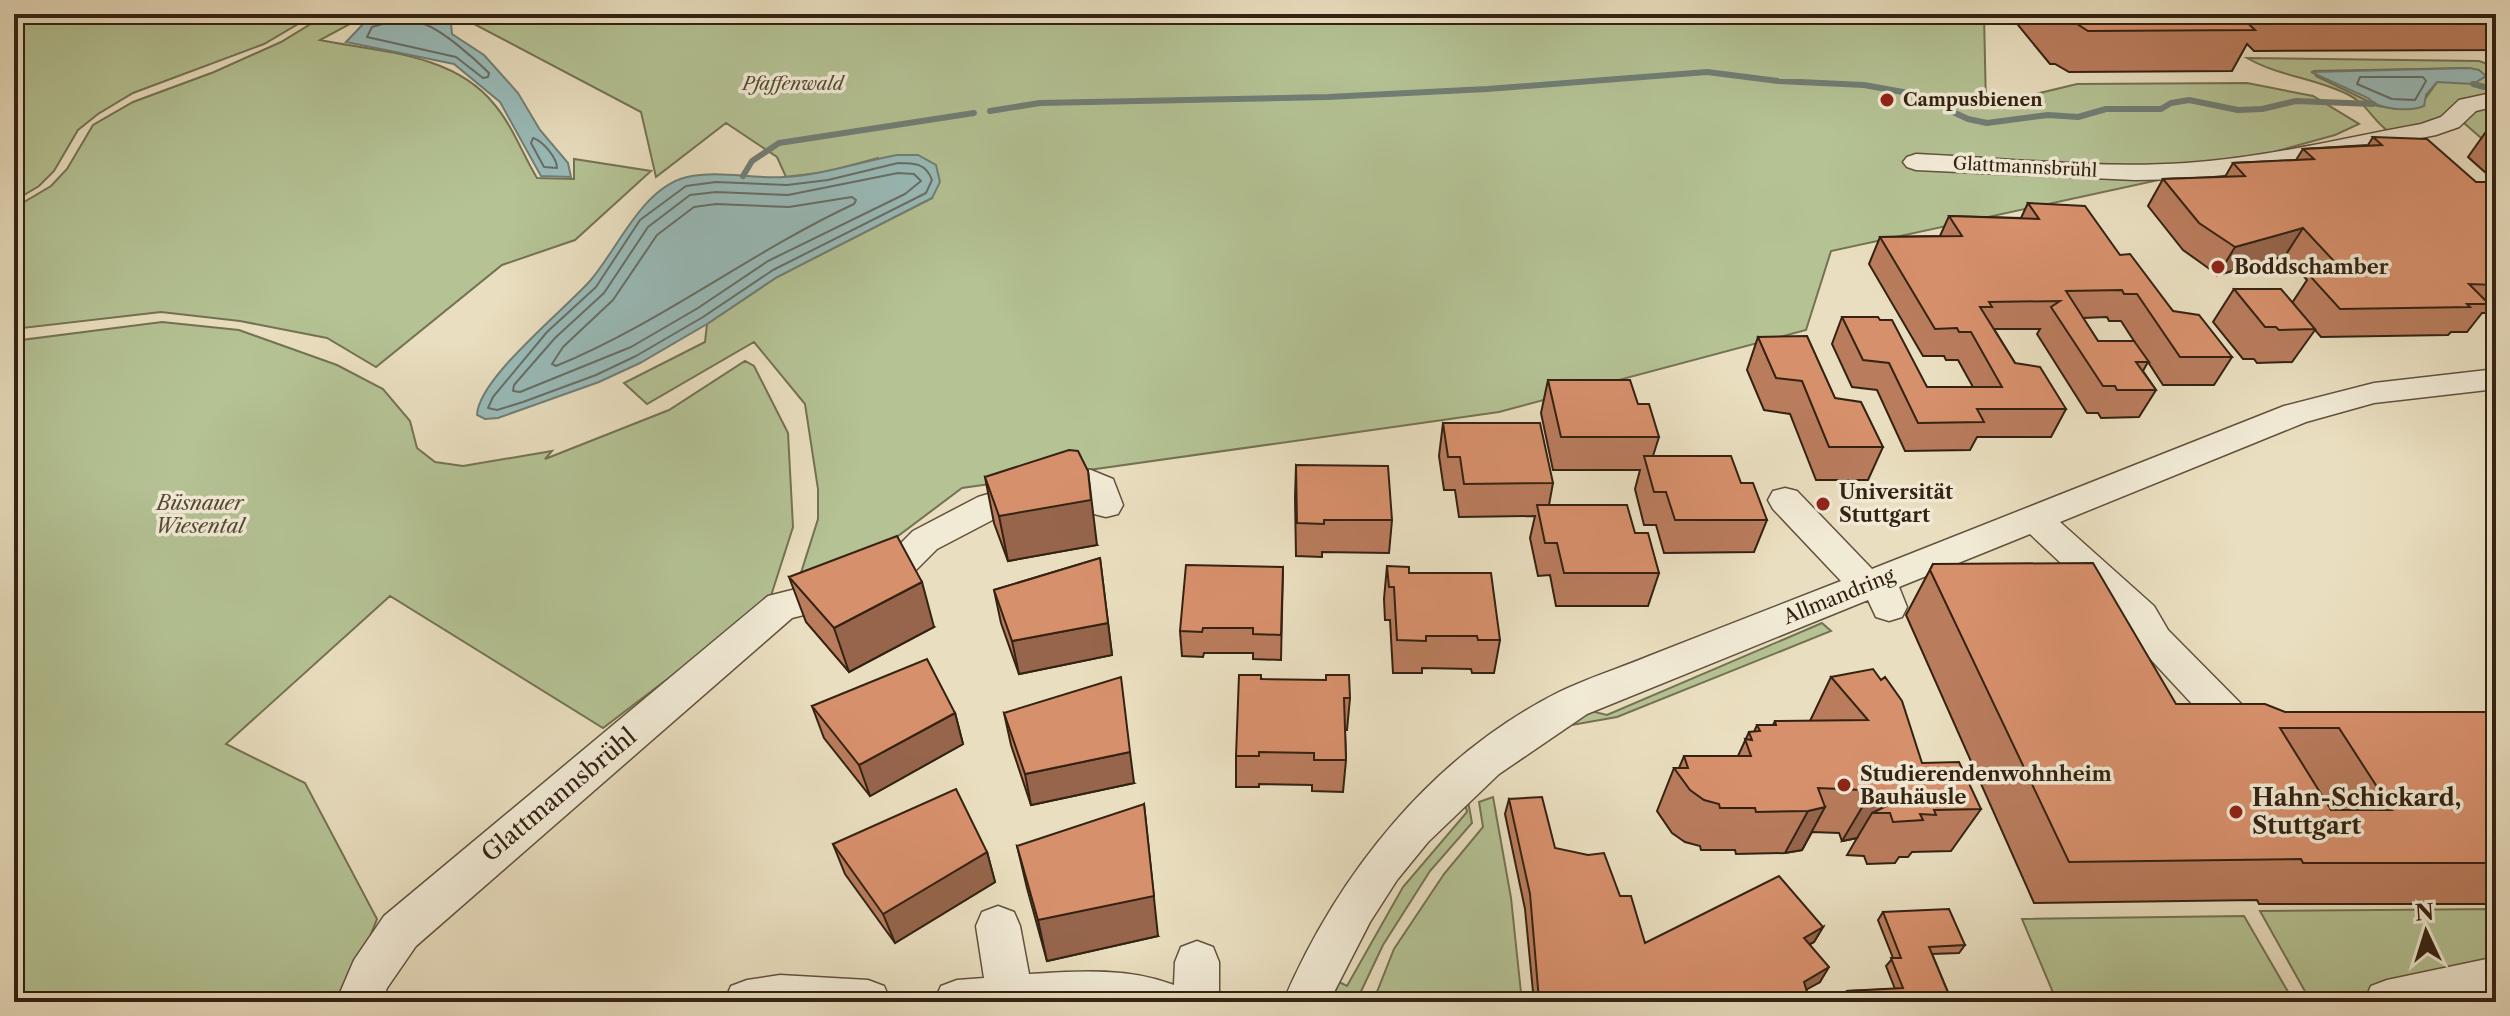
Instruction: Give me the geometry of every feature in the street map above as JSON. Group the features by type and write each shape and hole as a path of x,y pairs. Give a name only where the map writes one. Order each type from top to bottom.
{"street":[{"name":"Glattmannsbrühl","path":"1916,162 2135,172 2250,164 2440,126 2457,117 2468,105 2496,99"},
{"name":"Allmandring","path":"1306,1002 1330,946 1385,861 1430,808 1481,763 1524,732 1573,703 1878,591 2034,518 2295,414 2374,393 2496,379"},
{"name":"Glattmannsbrühl","path":"359,1002 370,975 400,931 781,606 814,599 904,561 925,540 990,506 1074,480 1101,487 1106,505"},
{"path":"1785,500 1878,591"},
{"path":"2034,518 2141,616 2192,701 2245,737 2287,737"},
{"path":"998,926 1010,999"},
{"path":"2387,1002 2496,979"},
{"path":"957,1002 1100,994 1145,997 1160,1002"},
{"path":"747,1002 780,997 868,1002"}],"green space":[{"path":"14,14 315,14 264,44 133,93 98,114 78,130 54,171 39,186 14,201"},
{"path":"327,14 358,14 361,18 320,40 414,57 458,74 477,87 506,121 537,178 574,179 574,159 651,171 575,240 502,265 376,367 327,338 240,321 161,312 14,329 14,208 51,186 67,169 93,125 133,102 214,72 281,42"},
{"name":"Pfaffenwald","path":"455,14 1984,14 1986,106 2077,84 2247,83 2313,96 2359,124 2335,135 2223,166 1831,251 1806,330 1499,412 962,488 786,620 818,519 818,489 805,404 754,342 647,404 624,383 705,342 707,324 777,277 932,198 878,158 826,172 786,177 777,157 726,123 656,177 641,112"},
{"path":"2247,58 2479,61 2496,67 2496,95 2444,120 2388,131 2360,102 2347,94","holes":["2470,68 2437,82 2422,103 2397,109 2378,106 2316,76 2314,71"]},
{"path":"2496,103 2492,116 2496,119 2496,151 2464,123 2472,110"},
{"name":"Büsnauer Wiesental","path":"162,322 239,330 337,365 383,389 410,421 417,448 435,462 463,466 552,451 545,459 669,410 745,361 754,366 788,433 793,527 769,602 603,728 390,596 226,744 305,783 377,919 344,1002 14,1002 14,341"},
{"path":"1822,623 1831,631 1617,717 1566,726 1591,711 1607,715"},
{"path":"1493,797 1511,898 1521,993 1487,1002 1373,1002 1394,949 1444,874 1483,827 1479,802"},
{"path":"1468,801 1472,823 1430,871 1383,945 1356,1002 1331,1002 1339,982 1347,986 1403,887 1467,812 1465,804"},
{"path":"2496,909 2496,971 2396,991 2366,1002 2311,1002 2260,911"},
{"path":"2244,916 2294,1002 2057,1002 2022,919"}],"water":[{"path":"414,14 451,23 452,34 484,55 518,93 540,130 568,163 571,177 541,176 500,102 454,64 346,42 368,19"},
{"path":"2470,68 2486,76 2473,84 2437,82 2426,95 2424,106 2403,109 2379,105 2311,72"},
{"path":"897,155 918,155 936,165 940,182 932,198 777,277 707,324 640,363 599,382 498,418 485,419 477,415 481,400 506,364 589,282 643,207 671,183 711,174 798,176"}],"building":[{"path":"2061,14 2238,14 2255,30 2088,31 2074,22 2068,22"},
{"path":"2269,14 2496,14 2496,17 2273,17"},
{"path":"2373,137 2427,139 2476,182 2485,182 2496,192 2496,285 2469,284 2489,304 2340,309 2310,276 2347,275 2303,228 2235,247 2199,223 2163,179 2245,176 2233,163 2314,159 2303,149 2382,145"},
{"path":"2028,203 2085,206 2120,255 2130,254 2173,311 2199,315 2232,357 2180,357 2137,294 2124,294 2122,290 2066,291 2098,341 2134,341 2149,362 2136,362 2156,390 2117,390 2115,386 2103,386 2051,307 2060,301 1989,302 1992,307 1980,307 2015,363 2040,367 2066,409 1977,409 1984,422 1918,423 1889,363 1863,360 1842,317 1892,320 1927,387 2002,387 1971,332 1959,332 1957,328 1935,329 1880,237 1962,236 1949,216 2039,219"},
{"path":"2234,289 2281,289 2315,329 2279,330 2265,327"},
{"path":"1807,336 1835,398 1861,402 1883,447 1829,447 1802,381 1776,378 1758,337"},
{"path":"1548,380 1630,380 1638,404 1649,404 1659,437 1561,437"},
{"path":"1443,423 1540,423 1553,483 1464,484 1460,457 1448,457"},
{"path":"1069,450 1078,451 1088,471 1091,500 999,516 985,477"},
{"path":"1644,456 1731,456 1741,483 1753,483 1767,520 1675,520 1666,492 1654,492"},
{"path":"1296,465 1388,466 1392,520 1297,523"},
{"path":"1537,505 1627,505 1635,533 1648,533 1659,573 1564,573 1557,543 1545,543"},
{"path":"897,536 922,582 834,628 789,577"},
{"path":"1100,558 1108,623 1012,641 994,590"},
{"path":"2093,563 2176,704 2265,704 2285,712 2496,712 2496,863 2303,863 2301,859 2069,862 1930,570 1933,564","holes":["2280,728 2339,728 2392,810 2331,810"]},
{"path":"1186,565 1283,567 1281,635 1253,634 1253,628 1180,631"},
{"path":"1387,566 1409,567 1409,573 1491,573 1500,640 1478,640 1477,636 1426,636 1426,641 1397,640 1394,587 1389,587"},
{"path":"927,659 955,713 859,765 812,706"},
{"path":"1873,669 1881,680 1885,677 1902,701 1922,763 1959,762 1981,809 1934,810 1936,815 1920,814 1923,820 1893,822 1890,813 1872,813 1903,798 1900,792 1867,799 1863,790 1818,788 1825,807 1808,811 1756,812 1755,808 1720,808 1719,804 1704,800 1690,790 1674,768 1688,768 1684,756 1751,756 1745,739 1752,740 1749,732 1760,731 1757,725 1776,725 1775,721 1868,720 1831,677"},
{"path":"1239,675 1261,675 1261,679 1326,680 1326,675 1349,675 1350,698 1344,698 1346,760 1314,760 1314,753 1259,752 1259,756 1236,756"},
{"path":"1121,677 1130,752 1025,774 1004,713"},
{"path":"956,789 987,852 883,914 833,844"},
{"path":"1542,797 1555,848 1588,855 1604,853 1620,896 1631,896 1645,943 1779,876 1823,927 1804,938 1829,967 1804,982 1810,1002 1648,1002 1568,996 1568,1002 1539,1000 1530,894 1509,799"},
{"path":"1144,804 1154,896 1038,920 1017,846"},
{"path":"1949,909 1965,945 1929,947 1952,1002 1851,1002 1847,991 1903,988 1891,958 1901,958 1883,912"}],"waterway":[{"path":"362,14 368,19"},
{"path":"990,111 1040,103 1328,97 1487,89 1707,72 1778,81 1864,85 1914,94 1968,119 1987,123 2048,115 2078,117 2106,109 2161,109 2171,103 2189,100 2238,110 2262,109 2296,101 2373,104"},
{"path":"2473,84 2496,90"},
{"path":"743,176 752,161 779,143 974,113"}],"place":[{"name":"Campusbienen","path":"1887,100"},
{"name":"Boddschamber","path":"2218,267"},
{"name":"Universität Stuttgart","path":"1823,504"},
{"name":"Studierendenwohnheim Bauhäusle","path":"1844,785"},
{"name":"Hahn-Schickard, Stuttgart","path":"2236,812"}]}
